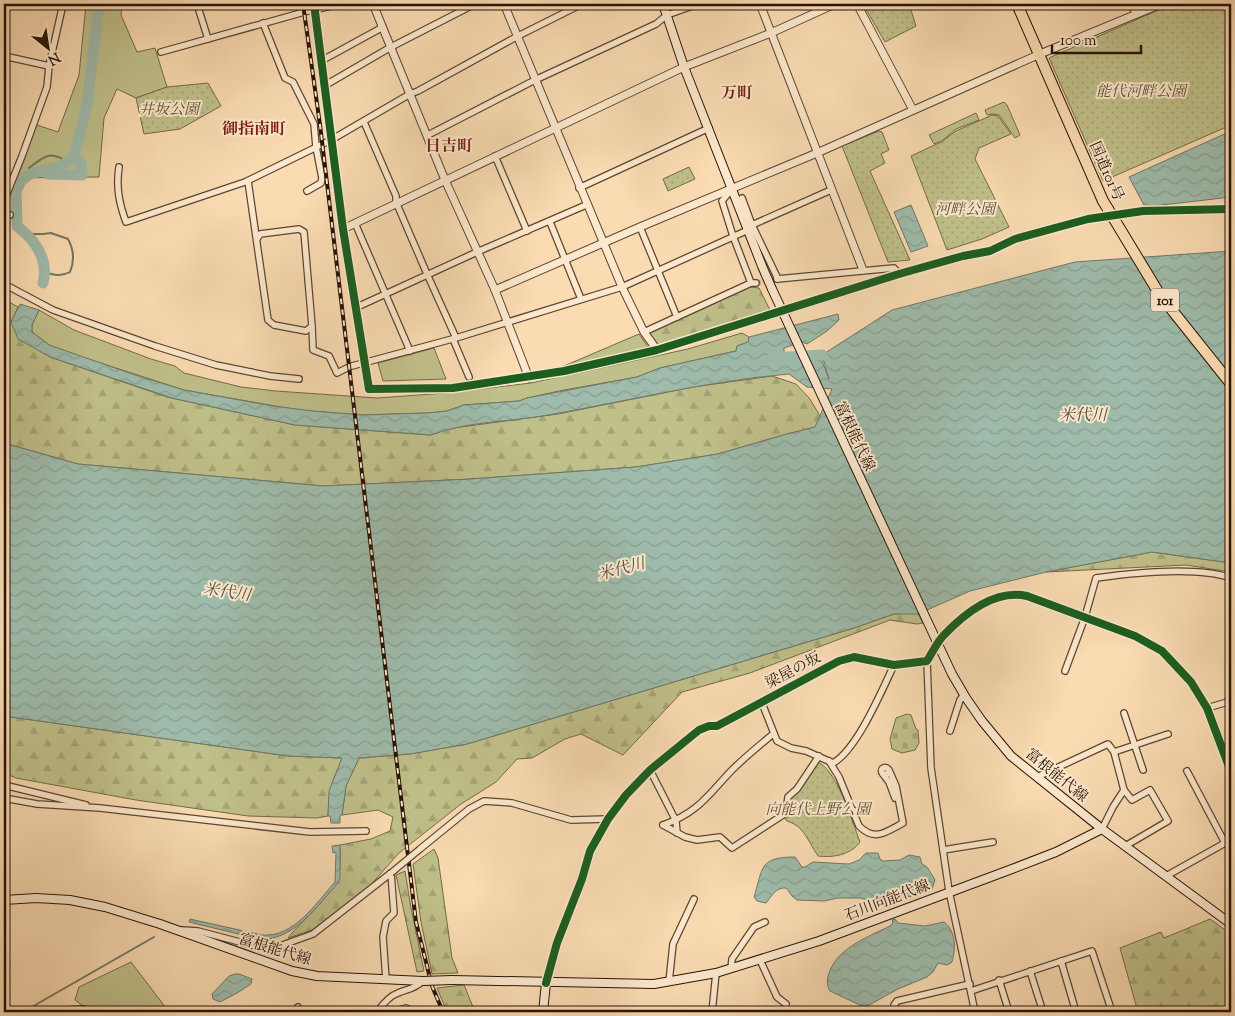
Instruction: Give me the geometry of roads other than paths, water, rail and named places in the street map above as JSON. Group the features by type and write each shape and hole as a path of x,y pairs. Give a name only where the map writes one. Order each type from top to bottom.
{"highway":[{"name":"国道101号","path":"1017,4 1103,201 1160,294 1231,384"}],"main road":[{"name":"富根能代線","path":"663,4 684,67 750,228 762,266 783,315 927,621 964,694 1011,756 1102,829"},
{"path":"1102,829 1168,875 1231,924"},
{"name":"石川向能代線","path":"546,983 654,984 716,974 819,941 1056,852 1102,829"},
{"name":"富根能代線","path":"4,900 36,898 70,900 105,908 178,930 292,972 317,976 386,980 546,983"},
{"path":"543,1012 546,983"}],"street":[{"path":"4,201 47,87 49,66 63,4"},
{"path":"197,4 208,39"},
{"path":"161,52 314,7 338,4"},
{"path":"373,4 445,180 495,290 529,378"},
{"path":"324,86 391,47 475,4"},
{"path":"504,4 586,205 622,287 644,332 657,350"},
{"path":"120,167 117,182 120,204 126,222 248,181 331,140 410,94 579,4"},
{"path":"428,135 535,80 656,24 667,15 698,4"},
{"path":"760,4 862,270"},
{"path":"343,229 396,202 684,67 771,33 835,4"},
{"path":"856,4 913,110"},
{"path":"1131,4 1136,15"},
{"path":"495,290 564,259 817,153 1040,54 1161,4"},
{"path":"314,7 343,229 369,389 453,388 529,378 657,350 783,315 899,274 963,256 990,251 1015,239 1097,217"},
{"path":"263,23 285,78 294,82 314,124 322,178 321,183 307,191"},
{"path":"321,61 383,27"},
{"path":"4,68 5,57 49,66"},
{"path":"364,122 469,377"},
{"path":"579,188 709,128"},
{"path":"495,156 527,231"},
{"path":"248,181 268,320 274,325 306,331 312,326"},
{"path":"644,332 754,283 733,236 722,201 732,188"},
{"path":"257,239 260,234 299,229 304,232 313,350 329,356 337,373 350,367 410,351 622,287 831,190"},
{"path":"742,198 750,228 778,279 894,268 899,274"},
{"path":"356,308 427,274 586,205"},
{"path":"1142,211 1231,209"},
{"path":"550,222 581,299"},
{"path":"355,223 410,351"},
{"path":"640,227 678,317"},
{"path":"4,284 53,310 148,344 216,365 270,376 299,379"},
{"path":"1065,671 1085,617 1096,578 1118,575 1187,572 1218,574 1231,578"},
{"path":"975,1012 949,891 931,768 927,661 943,636 974,609 986,602 1007,594 1017,594 1134,636 1162,651 1191,682 1207,708 1231,772"},
{"name":"梁屋の坂","path":"546,983 557,942 582,879 590,851 608,819 650,770 699,730 709,726 717,726 839,661 854,657 894,665 927,661"},
{"path":"829,762 833,763 839,760 852,744 894,665"},
{"path":"950,731 960,700 964,694"},
{"path":"1207,708 1231,702"},
{"path":"762,703 777,741 791,748 819,756 829,762 840,777 856,820 863,830 880,835 901,824"},
{"path":"1124,713 1143,770"},
{"path":"773,734 732,770 701,804 676,821 663,825 677,833 697,840 720,837 732,848 786,813 788,797 796,789 819,756"},
{"path":"1114,752 1168,734"},
{"path":"1037,777 1108,744 1114,752 1124,790 1132,800 1150,790 1168,821 1127,845"},
{"path":"650,770 676,821 677,833"},
{"path":"889,770 896,786 901,824 894,793 883,774 888,774 889,770"},
{"path":"1168,875 1225,843 1186,771"},
{"path":"4,785 100,808"},
{"path":"1102,829 1124,790"},
{"path":"4,812 5,798 37,804 100,808 323,833 366,830"},
{"path":"178,930 198,931 254,946 277,948 313,934 469,809 484,801 512,803 571,820 608,819"},
{"path":"943,850 992,842"},
{"path":"386,980 383,937 386,921 394,913 391,872"},
{"path":"669,982 672,944 694,899"},
{"path":"731,969 732,959 754,928 765,922"},
{"path":"971,991 999,980 1092,951 1112,1012"},
{"path":"760,960 777,997 786,1004"},
{"path":"1061,961 1076,1012"},
{"path":"1030,971 1043,1012"},
{"path":"712,1012 716,974"},
{"path":"999,980 1009,1012"},
{"path":"377,1012 384,1002 396,993 415,988 423,981"},
{"path":"895,1012 894,1005 897,1001 970,984"},
{"path":"393,1012 406,1008 411,1012"},
{"path":"64,1012 67,1010 84,1009 86,1012"}],"water":[{"path":"1231,131 1231,197 1145,207 1129,177"},
{"path":"911,205 928,246 911,252 894,212"},
{"name":"米代川","path":"1231,251 1231,563 1152,552 1046,572 970,591 918,614 894,614 854,628 467,744 410,754 359,758 346,786 340,823 331,823 330,816 328,816 329,791 342,758 288,756 4,716 4,443 78,464 323,486 471,479 636,467 718,454 815,427 832,389 807,387 789,374 758,377 698,386 548,415 474,424 431,435 295,425 172,398 50,357 18,339 11,322 20,304 39,310 32,325 32,332 49,345 184,390 313,411 361,415 428,413 447,411 464,405 519,401 637,377 660,368 736,351 737,346 748,342 749,337 838,314 839,320 827,331 807,344 802,342 784,348 784,354 789,360 812,359 822,361 829,379 822,355 892,310 1075,262"},
{"path":"340,845 340,878 338,883 314,911 286,933 263,940 189,922 190,919 262,935 284,931 303,918 335,882 336,852 333,853 332,846"},
{"path":"866,853 878,853 883,861 900,860 909,855 920,857 922,864 927,867 935,880 932,889 899,900 889,907 861,898 838,898 824,901 797,900 786,888 777,890 766,903 757,901 754,897 764,866 775,859 795,857 802,867 805,867 813,862 849,864 859,860"},
{"path":"895,919 898,923 925,926 944,922 951,930 954,940 952,962 947,965 938,963 933,972 927,977 898,989 869,1005 862,1006 830,991 828,976 838,958 853,945 890,926 893,923 892,920"},
{"path":"235,974 252,979 251,984 220,1002 213,999 212,994 229,976"}],"waterway":[{"path":"43,283 44,266 39,251 30,237 17,226 16,191 21,181 30,174 61,166 74,157 87,105 99,4"},
{"path":"30,174 29,168 48,156 56,156 67,162"},
{"path":"48,174 82,175 81,163 74,157"},
{"path":"27,234 51,233 68,239 70,243 73,251 70,272 64,275 44,272"},
{"path":"772,358 822,355"},
{"path":"23,1012 154,937"}],"tunnel":[{"path":"1097,217 1143,211"},
{"path":"756,283 777,279"}],"railway":[{"path":"303,4 320,125 416,922 432,986 443,1012"}],"district":[{"name":"万町","path":"737,92"},
{"name":"御指南町","path":"254,128"},
{"name":"日吉町","path":"449,145"}],"park label":[{"name":"能代河畔公園","path":"1141,91"},
{"name":"井坂公園","path":"169,109"},
{"name":"河畔公園","path":"965,209"},
{"name":"向能代上野公園","path":"818,809"}]}
